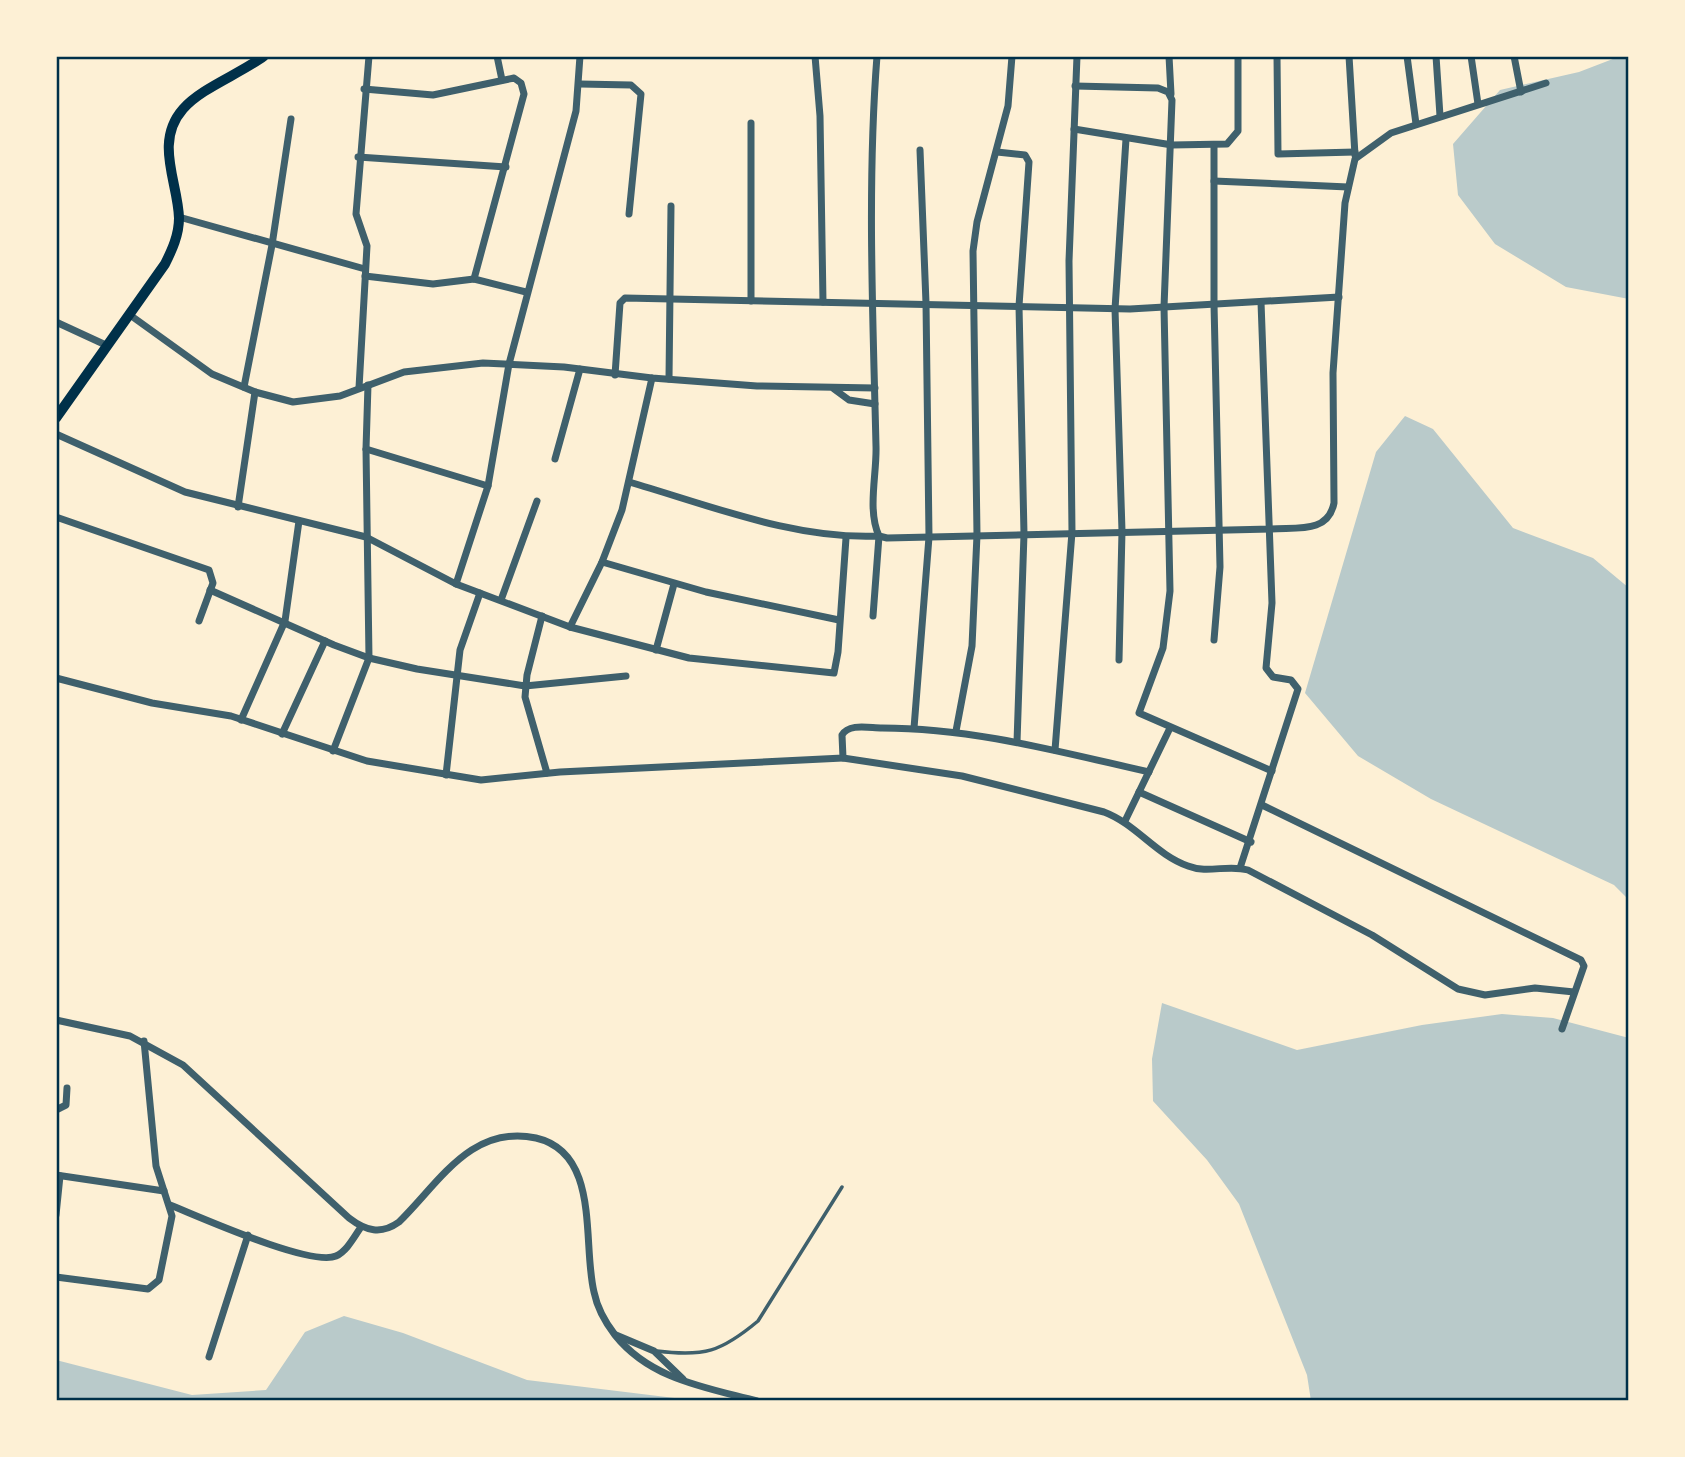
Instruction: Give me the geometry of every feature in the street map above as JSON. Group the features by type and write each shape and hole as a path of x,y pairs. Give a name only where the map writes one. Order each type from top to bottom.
{"main road":[{"path":"57,415 130,315 174,246 179,217 168,163 173,126 181,110 192,100 264,56"}],"street":[{"path":"359,388 366,239 356,214 358,157 369,56"},
{"path":"502,80 497,57 508,56"},
{"path":"456,583 488,486 509,364 526,292 573,124 580,83 580,56"},
{"path":"815,56 820,116 823,302"},
{"path":"873,616 879,536 874,520 875,302 871,137 877,56"},
{"path":"957,731 972,646 977,535 974,238 1010,92 1012,56"},
{"path":"1055,750 1072,532 1070,307 1077,56"},
{"path":"1170,56 1172,145 1164,307 1171,530 1170,591 1166,632 1159,660 1139,710 1143,716 1272,771"},
{"path":"1074,129 1172,145 1214,146 1232,142 1238,131 1238,56"},
{"path":"1277,56 1278,154 1355,156 1391,133 1546,83"},
{"path":"629,482 766,521 846,538 1313,528 1323,524 1333,509 1333,373 1348,187 1355,156 1349,56"},
{"path":"1407,56 1416,124"},
{"path":"1436,56 1440,116"},
{"path":"1471,56 1478,104"},
{"path":"1514,56 1521,92"},
{"path":"364,89 433,95 514,78 524,89 506,167 474,279"},
{"path":"580,83 631,85 641,94 629,214"},
{"path":"1075,86 1158,88 1171,95"},
{"path":"244,387 272,245 291,119"},
{"path":"751,123 751,301"},
{"path":"1119,660 1122,531 1115,309 1126,139"},
{"path":"1214,146 1219,530 1219,596 1214,640"},
{"path":"914,728 929,537 926,303 920,150"},
{"path":"997,152 1025,155 1029,162 1019,306 1024,534 1017,742"},
{"path":"358,157 506,167"},
{"path":"1214,181 1348,187"},
{"path":"669,379 671,206"},
{"path":"179,217 365,273 433,284 474,279 526,292"},
{"path":"615,374 622,300 875,302 1115,309 1339,297"},
{"path":"1240,868 1251,842 1297,690 1292,680 1273,677 1266,668 1272,620 1271,529 1261,302"},
{"path":"130,315 194,364 255,392 293,402 316,401 420,369 460,364 509,364 652,378 834,389 875,388"},
{"path":"56,322 108,346"},
{"path":"555,459 580,369"},
{"path":"570,627 602,562 629,482 652,378"},
{"path":"333,751 369,658 366,537 368,385"},
{"path":"834,389 849,400 875,404"},
{"path":"238,507 255,392"},
{"path":"56,434 153,480 238,507 366,537 456,583 570,627 689,658 834,673 838,652 846,538"},
{"path":"366,449 488,486"},
{"path":"501,600 537,501"},
{"path":"56,517 209,570 214,578 199,621"},
{"path":"241,720 285,621 299,521"},
{"path":"602,562 674,584 839,620"},
{"path":"656,650 674,584"},
{"path":"210,590 369,658 456,676 525,686 626,676"},
{"path":"446,775 456,676 463,639 480,593"},
{"path":"542,616 525,686 528,710 547,773"},
{"path":"282,734 326,641"},
{"path":"56,678 152,704 206,711 241,720 367,761 458,777 497,779 547,773 843,758 961,776 1104,812 1125,821 1185,865 1205,870 1240,868 1372,935 1458,989 1485,995 1535,988 1574,992"},
{"path":"843,758 842,735 846,729 914,728 957,731 1017,742 1149,772"},
{"path":"1125,821 1170,728"},
{"path":"1139,792 1251,842"},
{"path":"1262,805 1581,960 1584,966 1562,1029"},
{"path":"56,1020 144,1041 183,1065 361,1227 376,1231 388,1230 411,1211 458,1157 479,1145 503,1136 541,1139 570,1158 580,1178 593,1290 605,1320 615,1335 655,1370 757,1401"},
{"path":"56,1277 148,1289 154,1287 159,1280 172,1216 156,1166 144,1041"},
{"path":"56,1110 66,1105 67,1088"},
{"path":"56,1215 58,1175 164,1191"},
{"path":"170,1205 299,1254 328,1258 346,1248 361,1227"},
{"path":"209,1357 248,1235"},
{"path":"615,1335 654,1351 684,1381"}],"lane":[{"path":"654,1351 688,1355 709,1353 742,1334 758,1321 842,1187"}],"shaded area":[{"path":"1618,57 1629,59 1629,299 1566,287 1495,244 1458,195 1453,144 1500,90 1579,72"},
{"path":"1405,416 1433,429 1513,528 1593,558 1629,588 1629,900 1614,885 1431,799 1358,756 1305,693 1376,452"},
{"path":"1162,1003 1297,1050 1422,1025 1502,1014 1553,1018 1629,1038 1629,1401 1311,1401 1307,1375 1239,1204 1207,1160 1153,1101 1152,1059"},
{"path":"344,1316 403,1333 527,1380 699,1401 56,1401 56,1360 192,1395 266,1390 305,1332"}]}
